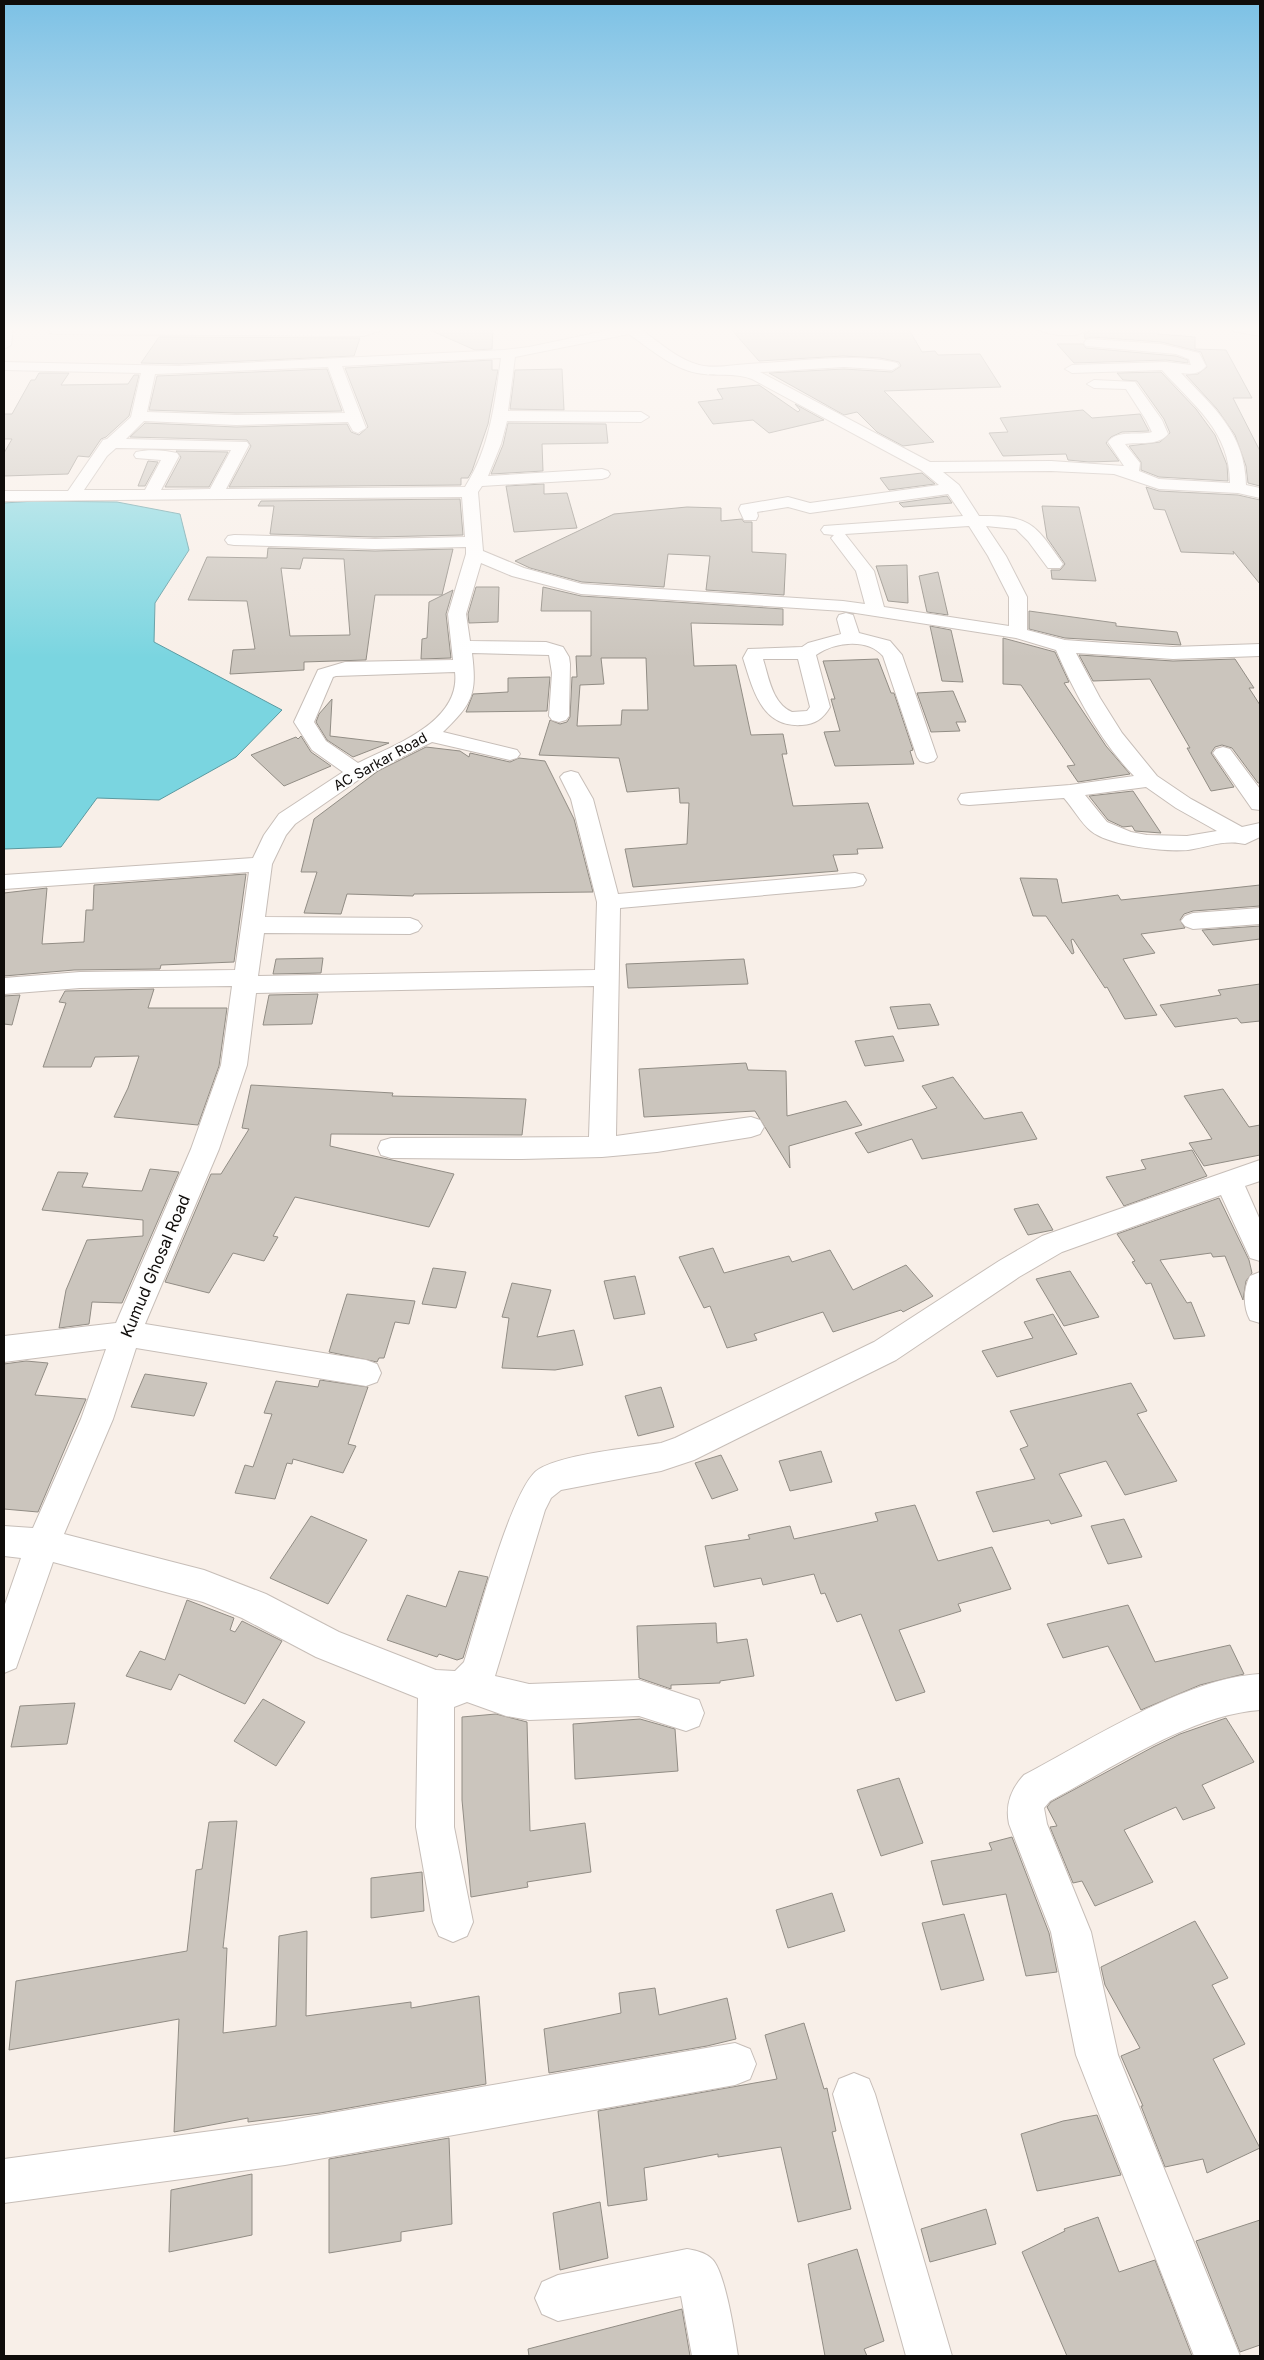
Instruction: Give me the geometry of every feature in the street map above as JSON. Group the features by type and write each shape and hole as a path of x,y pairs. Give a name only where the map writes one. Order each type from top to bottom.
{"street":[{"path":"72,496 105,448 115,438"},
{"path":"474,487 496,438"},
{"path":"871,438 927,468 953,488 997,556 1018,598 1018,634"},
{"path":"1130,472 1132,463 1116,442 1133,438"},
{"path":"1228,438 1235,454 1238,488"},
{"path":"105,448 241,445 215,495"},
{"path":"105,448 172,456 150,496"},
{"path":"927,468 1051,466 1114,470 1130,472 1150,482 1159,484 1238,488 1260,493"},
{"path":"4,496 215,495 474,487 602,474"},
{"name":"AC Sarkar Road","path":"261,864 278,828 286,819 357,772 429,735 455,710 461,701 464,691 463,657 457,614 473,548 474,487"},
{"path":"750,516 747,509 788,502 810,508 953,488"},
{"path":"876,611 865,571 835,534 974,521 1014,523 1024,526 1054,564"},
{"path":"234,540 473,548 518,572 581,590 843,606 1018,634 1064,646 1173,653 1260,650"},
{"path":"843,606 850,637"},
{"path":"806,653 815,647 850,637 883,645 892,655 927,757"},
{"path":"1064,646 1082,685 1126,754 1150,780 1170,794 1250,832 1260,845"},
{"path":"357,772 318,747 308,735 304,722 325,674 330,671 546,648 555,650 560,663 559,716"},
{"path":"429,735 510,754"},
{"path":"1223,753 1260,804"},
{"path":"571,777 582,799 609,902 602,1147"},
{"path":"969,799 1070,792 1150,780"},
{"path":"1070,792 1099,827 1125,837 1167,844 1187,843 1250,832"},
{"path":"4,882 261,864"},
{"name":"Kumud Ghosal Road","path":"4,1656 43,1544 97,1419 126,1334 157,1257 204,1150 234,1065 261,864"},
{"path":"609,902 855,880"},
{"path":"1193,921 1260,916"},
{"path":"252,925 410,926"},
{"path":"4,986 80,980 245,981 606,978"},
{"path":"392,1148 541,1150 602,1147 660,1141 751,1127"},
{"path":"452,1687 479,1672 530,1506 540,1488 550,1479 567,1473 660,1458 683,1450 885,1351 923,1328 1028,1256 1052,1244 1260,1170"},
{"path":"1228,1180 1260,1250"},
{"path":"1260,1284 1260,1311"},
{"path":"4,1349 126,1334 366,1373"},
{"path":"4,1541 43,1544 204,1586 254,1606 328,1645 452,1687 529,1702 639,1698 686,1713"},
{"path":"452,1687 435,1827 453,1922"},
{"path":"1217,2356 1105,2077 1098,2055 1071,1932 1028,1824 1025,1808 1028,1798 1037,1788 1178,1713 1241,1693 1260,1692"},
{"path":"4,2181 285,2143 735,2064"},
{"path":"854,2094 929,2356"},
{"path":"558,2298 687,2272 695,2273 700,2279 715,2356"}],"water":[{"path":"35,501 117,502 180,514 189,550 155,603 154,642 282,710 236,757 159,800 97,798 61,847 4,849 4,503"}],"building":[{"path":"103,438 89,457 78,456 68,474 4,476 4,453 12,439 4,439"},
{"path":"174,438 483,438 472,471 468,478 461,478 461,485 229,487 251,446 247,440"},
{"path":"505,438 607,438 608,443 542,444 543,471 491,474"},
{"path":"888,438 930,438 934,442 903,446"},
{"path":"992,438 1110,438 1106,443 1119,461 1089,462 1068,460 1066,454 1003,456"},
{"path":"1164,438 1216,438 1227,465 1228,481 1159,477 1141,470 1141,462 1129,446 1160,442"},
{"path":"1236,438 1253,438 1260,451 1260,486 1248,483 1246,466"},
{"path":"176,451 228,452 209,487 165,487 181,457"},
{"path":"148,461 158,462 145,486 138,486"},
{"path":"922,473 935,484 889,490 880,478"},
{"path":"544,484 544,494 567,493 577,528 514,532 506,486"},
{"path":"1146,487 1159,491 1238,495 1260,500 1260,584 1233,551 1234,554 1181,552 1165,510 1154,509"},
{"path":"947,496 952,503 903,507 899,503"},
{"path":"460,499 463,535 375,537 270,534 274,506 258,506 261,501"},
{"path":"1042,506 1079,507 1096,581 1052,579 1051,570 1060,570 1065,564 1047,538"},
{"path":"687,507 721,508 721,521 742,519 744,522 752,522 752,552 786,554 784,595 706,590 710,556 668,554 664,587 582,582 530,568 515,561 614,514"},
{"path":"268,548 375,551 453,549 442,595 375,595 366,660 304,662 304,670 230,674 233,650 255,649 247,601 188,600 207,557 267,558","holes":["303,558 344,559 350,635 290,636 281,568 300,569"]},
{"path":"907,565 908,603 888,601 876,566"},
{"path":"938,572 948,615 927,612 919,576"},
{"path":"476,587 499,587 498,622 469,623 468,614"},
{"path":"543,587 581,596 783,609 783,625 691,623 694,666 736,665 751,735 783,734 787,754 782,754 793,806 868,803 883,848 857,849 858,854 833,855 838,871 633,887 625,849 687,844 689,803 680,803 679,788 627,792 619,758 539,755 550,720 560,724 567,722 570,717 572,677 577,677 576,656 591,656 591,611 541,611","holes":["601,658 646,658 648,710 622,710 621,725 577,726 580,685 604,684"]},
{"path":"453,590 446,614 451,658 421,659 422,639 427,638 429,602"},
{"path":"1029,611 1116,623 1116,626 1177,632 1181,645 1065,638 1029,629"},
{"path":"930,626 951,630 963,682 942,681"},
{"path":"1003,638 1055,652 1069,682 1064,683 1106,746 1130,774 1078,782 1067,766 1075,765 1021,685 1003,684"},
{"path":"1079,655 1173,661 1235,659 1254,688 1249,688 1260,705 1260,783 1258,783 1232,748 1222,745 1215,747 1211,753 1234,787 1211,791 1187,748 1190,748 1150,679 1093,681"},
{"path":"878,659 891,693 894,693 913,750 910,751 914,764 835,766 824,732 840,731 831,699 835,699 823,661"},
{"path":"550,677 547,711 466,712 473,694 508,692 508,678"},
{"path":"953,691 966,722 956,722 960,731 931,732 917,693"},
{"path":"332,699 330,736 389,743 353,757 327,740 316,722 319,714"},
{"path":"301,736 311,752 331,766 284,786 251,755 296,737 298,739"},
{"path":"426,747 460,751 469,757 470,753 510,762 519,758 545,761 574,819 593,892 414,894 413,896 347,894 341,914 304,913 317,872 301,872 314,819 378,771"},
{"path":"1133,791 1161,833 1135,831 1132,826 1123,827 1108,820 1089,796"},
{"path":"246,874 234,962 161,965 160,969 74,970 4,976 4,893 47,888 42,944 84,942 86,910 93,910 94,885"},
{"path":"1020,878 1057,879 1062,903 1118,895 1121,900 1260,885 1260,906 1193,911 1184,914 1180,920 1185,928 1141,934 1155,953 1123,959 1157,1015 1125,1019 1107,987 1105,988 1073,939 1071,940 1074,953 1072,954 1046,916 1033,916"},
{"path":"1260,926 1260,939 1213,945 1202,930"},
{"path":"323,958 321,973 273,974 276,959"},
{"path":"744,959 748,984 628,988 626,964"},
{"path":"1260,984 1260,1021 1241,1023 1237,1018 1175,1027 1160,1005 1221,995 1218,990"},
{"path":"154,989 148,1008 227,1008 219,1066 198,1125 114,1117 128,1088 139,1056 95,1057 91,1067 43,1067 66,1003 59,1002 65,991"},
{"path":"318,994 312,1024 263,1025 269,995"},
{"path":"20,995 12,1025 4,1024 4,996"},
{"path":"930,1004 939,1025 898,1029 890,1007"},
{"path":"893,1036 904,1061 865,1066 855,1041"},
{"path":"746,1063 748,1070 786,1071 787,1116 846,1101 862,1125 789,1146 790,1168 755,1111 644,1117 639,1069"},
{"path":"953,1077 984,1119 1022,1112 1037,1139 922,1159 912,1139 868,1153 855,1133 937,1108 922,1086"},
{"path":"251,1085 393,1093 392,1096 526,1099 522,1135 331,1134 330,1146 454,1174 429,1227 295,1197 273,1236 278,1237 264,1261 233,1253 209,1293 165,1282 211,1174 221,1174 249,1129 242,1128"},
{"path":"1223,1089 1249,1127 1260,1125 1260,1155 1204,1166 1189,1143 1212,1139 1184,1096"},
{"path":"1192,1150 1207,1176 1124,1206 1106,1177 1146,1169 1141,1160"},
{"path":"150,1169 179,1172 122,1303 92,1302 89,1324 59,1328 66,1290 87,1240 143,1236 143,1220 42,1210 58,1172 88,1173 82,1187 142,1191"},
{"path":"1219,1198 1249,1260 1252,1273 1246,1281 1243,1300 1225,1256 1213,1257 1211,1253 1160,1260 1187,1303 1191,1302 1205,1336 1174,1339 1151,1283 1146,1284 1132,1262 1135,1261 1117,1234"},
{"path":"1038,1204 1053,1230 1028,1235 1014,1209"},
{"path":"713,1248 724,1273 789,1256 792,1262 830,1250 853,1290 906,1265 933,1296 903,1312 901,1310 833,1332 823,1312 754,1334 757,1340 727,1348 710,1306 704,1308 679,1257"},
{"path":"433,1268 466,1272 456,1308 422,1304"},
{"path":"1070,1271 1099,1317 1064,1326 1036,1279"},
{"path":"635,1276 645,1314 614,1319 604,1281"},
{"path":"512,1283 551,1290 537,1337 574,1330 583,1365 555,1370 502,1368 509,1318 502,1317"},
{"path":"347,1294 415,1301 409,1324 395,1322 384,1358 379,1358 377,1362 329,1352"},
{"path":"1053,1314 1077,1354 997,1377 982,1351 1033,1338 1024,1322"},
{"path":"26,1361 48,1363 35,1395 86,1399 38,1512 4,1509 4,1364"},
{"path":"145,1374 207,1383 194,1416 131,1407"},
{"path":"320,1380 368,1387 348,1444 356,1446 343,1473 293,1459 292,1464 287,1463 275,1499 235,1493 245,1465 253,1467 272,1414 264,1413 276,1381 318,1387"},
{"path":"1131,1383 1147,1411 1137,1414 1177,1481 1125,1495 1106,1461 1059,1474 1082,1516 1051,1524 1049,1520 993,1532 976,1492 1035,1479 1020,1449 1028,1446 1010,1411"},
{"path":"661,1387 674,1427 638,1436 625,1396"},
{"path":"821,1451 832,1482 790,1491 779,1461"},
{"path":"721,1455 738,1490 712,1499 695,1463"},
{"path":"915,1505 938,1561 992,1547 1011,1589 958,1604 961,1611 899,1630 925,1692 896,1701 861,1614 837,1622 825,1593 821,1594 814,1574 763,1585 761,1578 714,1587 705,1546 750,1539 748,1535 790,1526 794,1539 878,1521 875,1513"},
{"path":"311,1516 367,1540 328,1604 270,1578"},
{"path":"1124,1519 1142,1557 1108,1564 1091,1526"},
{"path":"459,1571 488,1577 463,1658 457,1660 439,1654 437,1657 387,1640 407,1595 446,1607"},
{"path":"187,1600 234,1618 230,1630 235,1632 242,1621 282,1641 245,1704 179,1674 171,1690 126,1676 140,1651 165,1660"},
{"path":"1128,1605 1155,1662 1230,1645 1244,1674 1200,1685 1141,1710 1108,1646 1063,1658 1047,1624"},
{"path":"716,1623 717,1643 747,1639 754,1676 720,1681 720,1683 671,1685 671,1689 639,1678 637,1626"},
{"path":"263,1699 305,1722 276,1766 234,1741"},
{"path":"75,1703 67,1744 11,1747 20,1706"},
{"path":"496,1714 527,1722 530,1831 585,1823 591,1872 527,1882 528,1887 471,1897 462,1800 462,1717"},
{"path":"1226,1718 1254,1762 1202,1785 1215,1808 1183,1820 1176,1807 1124,1830 1153,1882 1095,1906 1082,1881 1073,1883 1050,1827 1057,1826 1047,1807 1051,1802 1153,1747 1180,1734"},
{"path":"640,1719 675,1729 678,1771 575,1779 573,1724"},
{"path":"899,1778 923,1843 881,1856 857,1790"},
{"path":"237,1821 223,1948 227,1948 223,2033 276,2026 279,1936 307,1931 306,2016 411,2002 411,2008 479,1996 486,2084 320,2113 248,2122 248,2118 174,2132 179,2019 9,2050 16,1981 187,1951 196,1870 202,1869 209,1822"},
{"path":"1012,1837 1049,1933 1057,1972 1026,1976 1006,1894 943,1905 931,1861 992,1850 989,1843"},
{"path":"422,1872 424,1911 371,1918 371,1878"},
{"path":"832,1893 845,1931 788,1948 776,1910"},
{"path":"964,1914 984,1980 941,1990 922,1923"},
{"path":"1195,1921 1228,1978 1212,1985 1245,2044 1213,2059 1260,2148 1207,2173 1203,2159 1165,2167 1141,2106 1143,2106 1121,2056 1140,2048 1105,1985 1101,1967"},
{"path":"655,1988 659,2015 727,1998 736,2039 707,2046 549,2073 544,2029 621,2013 619,1993"},
{"path":"804,2023 824,2089 827,2088 836,2131 832,2132 851,2209 798,2222 781,2147 718,2157 718,2154 644,2168 647,2200 608,2206 598,2111 777,2079 765,2035"},
{"path":"1097,2115 1121,2175 1037,2191 1021,2134 1063,2121"},
{"path":"449,2138 452,2224 401,2232 401,2241 329,2253 329,2159"},
{"path":"252,2174 252,2235 169,2252 171,2190"},
{"path":"600,2202 608,2258 560,2270 553,2213"},
{"path":"986,2209 996,2244 930,2262 921,2229"},
{"path":"1098,2217 1119,2272 1155,2260 1192,2356 1067,2356 1022,2252 1065,2231 1064,2229"},
{"path":"1260,2220 1260,2345 1240,2352 1196,2241"},
{"path":"857,2249 884,2341 864,2349 867,2356 825,2356 808,2264"},
{"path":"682,2309 690,2356 529,2356 528,2349"}]}
